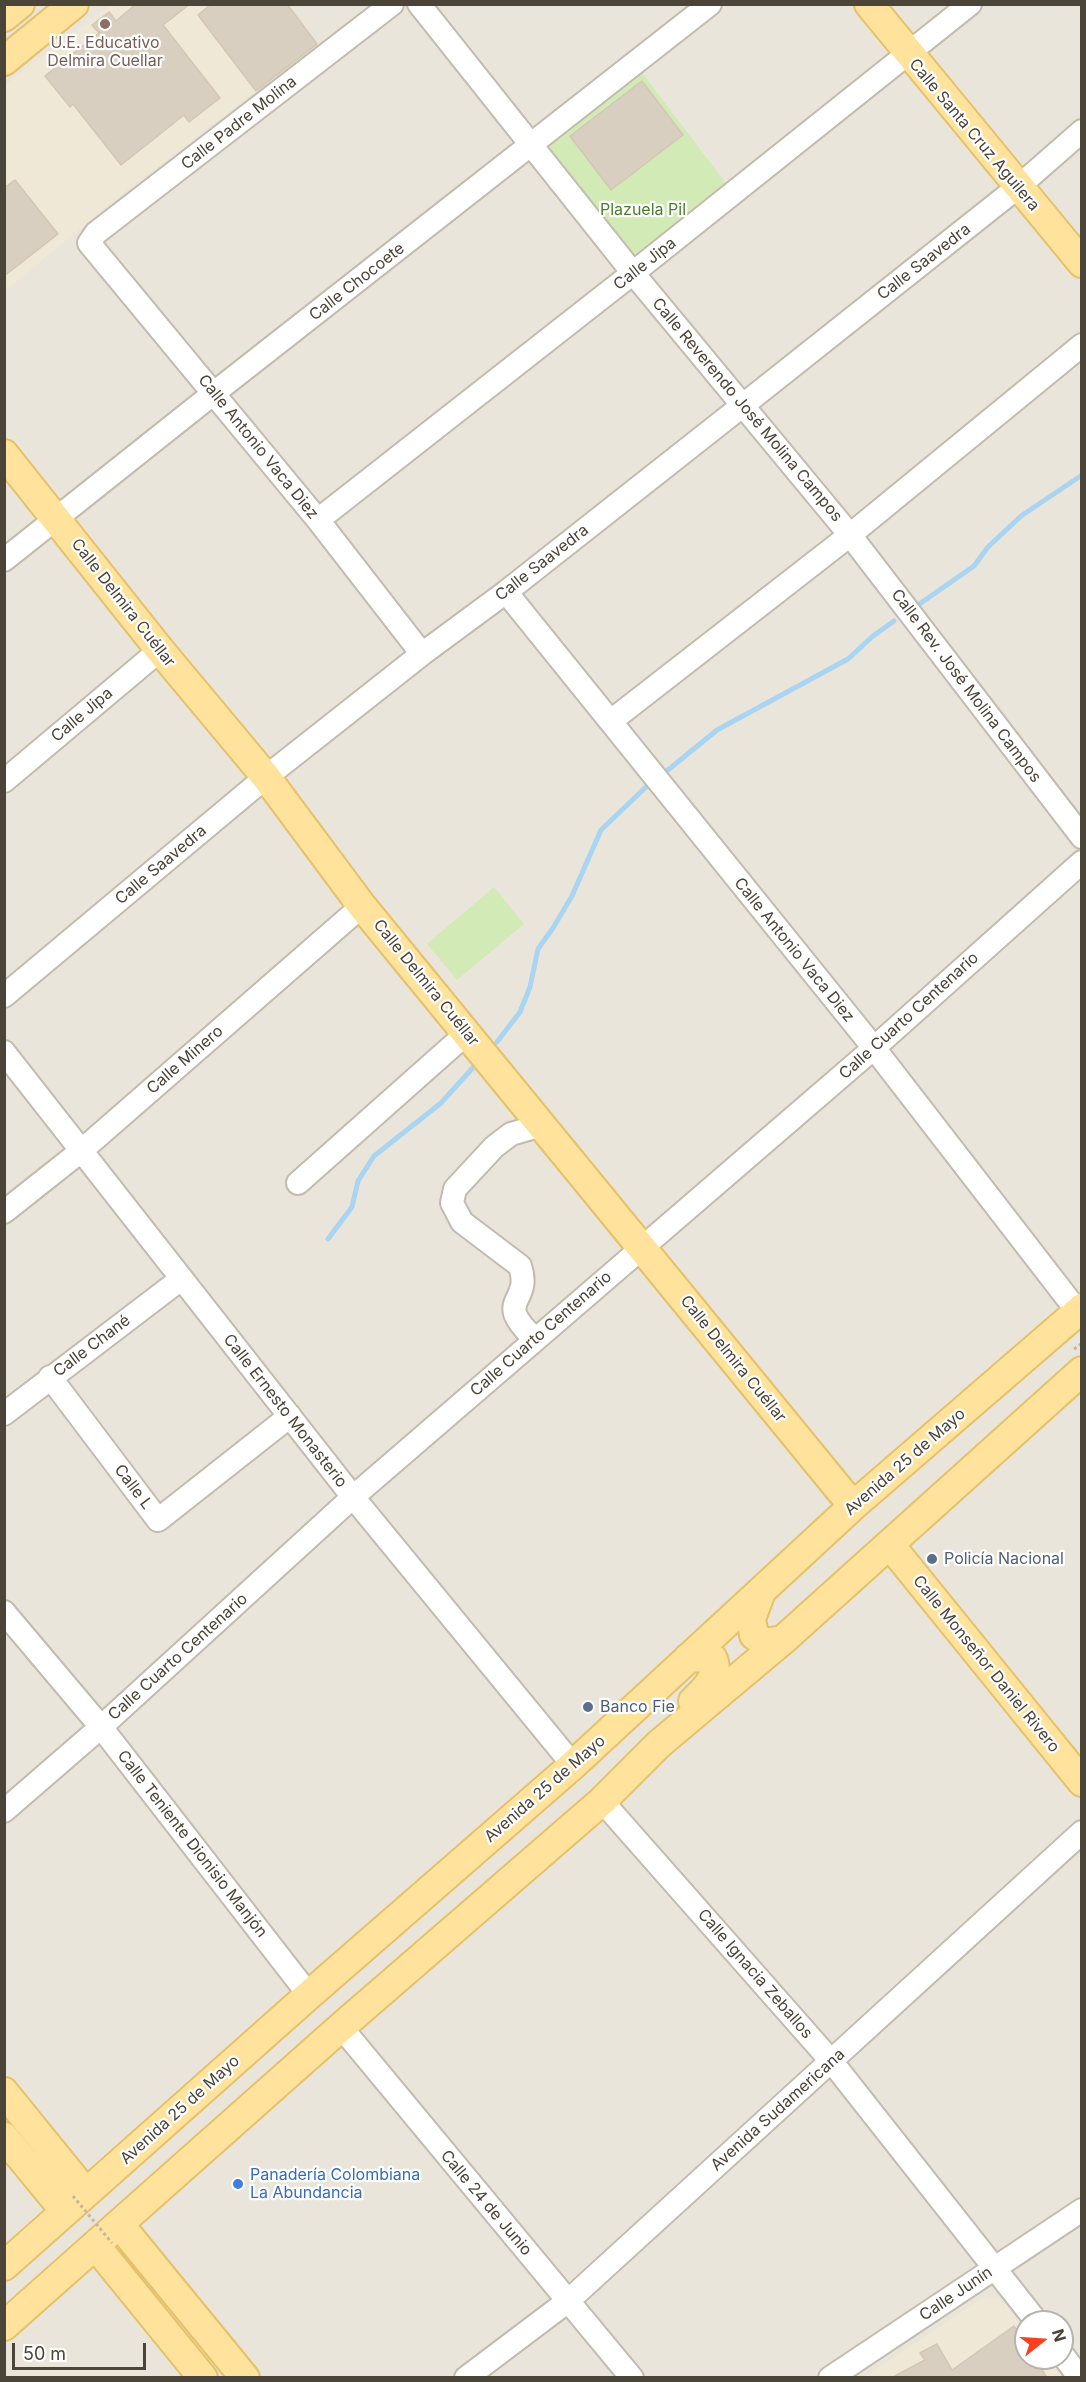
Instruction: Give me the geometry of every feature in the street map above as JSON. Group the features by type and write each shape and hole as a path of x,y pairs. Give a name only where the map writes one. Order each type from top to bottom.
{"main road":[{"path":"4,17 20,4"},
{"path":"4,61 74,4"},
{"name":"Calle Santa Cruz Aguilera","path":"869,4 1082,263"},
{"name":"Calle Delmira Cuéllar","path":"4,454 160,650 266,777 362,906 853,1506"},
{"name":"Avenida 25 de Mayo","path":"4,2266 75,2200 573,1765 853,1506 1080,1310"},
{"path":"4,2326 109,2237 246,2111 602,1801 659,1744 783,1640 1082,1371"},
{"name":"Calle Monseñor Daniel Rivero","path":"890,1545 1082,1782"},
{"path":"761,1592 751,1619 754,1635 765,1643 783,1640"},
{"path":"659,1744 668,1724 701,1694 714,1677 716,1667 713,1659 703,1656 688,1658"},
{"path":"246,2111 235,2108 228,2102 225,2092 228,2081 274,2040 274,2026"},
{"path":"4,2092 75,2200"},
{"path":"149,2198 158,2175 196,2137 200,2126 188,2102"},
{"path":"4,2137 75,2200"},
{"path":"109,2237 203,2378"},
{"path":"109,2237 245,2378"}],"street":[{"name":"Calle Padre Molina","path":"89,243 96,233 392,4"},
{"name":"Calle Reverendo José Molina Campos","path":"419,4 633,273 850,535"},
{"name":"Calle Chocoete","path":"4,560 213,393 710,4"},
{"name":"Calle Jipa","path":"318,520 970,4"},
{"name":"Calle Saavedra","path":"4,996 266,777 742,406 1018,187 1082,131"},
{"name":"Calle Antonio Vaca Diez","path":"89,243 318,520 422,654"},
{"path":"611,721 850,535 1082,345"},
{"name":"Calle Rev. José Molina Campos","path":"850,535 1082,837"},
{"name":"Calle Antonio Vaca Diez","path":"506,592 874,1048 1080,1310"},
{"name":"Calle Jipa","path":"4,781 160,650"},
{"name":"Calle Cuarto Centenario","path":"4,1811 101,1727 353,1497 874,1048 1082,862"},
{"name":"Calle Minero","path":"4,1212 81,1151 362,906"},
{"path":"298,1183 467,1033"},
{"name":"Calle Ernesto Monasterio","path":"4,1052 353,1497 573,1765"},
{"path":"535,1340 519,1325 513,1314 513,1305 520,1294 523,1277 520,1266 462,1222 452,1203 455,1189 494,1147 512,1134 542,1125"},
{"name":"Calle Chané","path":"4,1414 181,1279"},
{"name":"Calle L","path":"50,1377 158,1520 291,1416"},
{"name":"Calle Teniente Dionisio Manjón","path":"4,1612 101,1727 309,1995"},
{"name":"Calle Ignacia Zeballos","path":"602,1801 832,2062 1027,2310"},
{"name":"Avenida Sudamericana","path":"466,2378 568,2301 1082,1832"},
{"name":"Calle 24 de Junio","path":"341,2027 632,2378"},
{"name":"Calle Junín","path":"830,2378 1082,2210"}],"path":[{"path":"75,2200 109,2237"}],"shaded area":[{"path":"5,5 1081,5 1081,2377 5,2378"},
{"path":"109,5 287,5 317,44 121,195 5,291 5,85"},
{"path":"984,2297 1000,2298 1014,2316 1014,2370 1056,2370 1062,2377 863,2378"}],"green space":[{"name":"Plazuela Pil","path":"640,70 728,186 652,249 635,254 555,160 550,148 553,140","holes":["642,81 683,135 570,136"]},
{"path":"494,887 524,924 457,980 427,944"}],"building":[{"path":"136,4 190,4 163,25 220,98 189,122 184,115 121,165 73,104 70,107 45,76 99,33 92,25 109,12 116,21"},
{"path":"211,4 287,4 317,44 256,91 198,15"},
{"path":"642,81 683,135 611,190 570,136"},
{"path":"15,180 58,234 4,276 4,188"},
{"path":"1014,2326 1014,2370 1042,2370 1047,2378 891,2378 925,2360 920,2353 937,2344 952,2370"}],"waterway":[{"path":"918,605 974,566 988,547 1021,516 1082,475"},
{"path":"663,774 717,730 848,659 873,636 894,621"},
{"path":"497,1042 520,1012 530,987 538,949 572,896 601,830 647,786"},
{"path":"328,1239 352,1207 358,1181 374,1156 441,1103 478,1062"}],"place":[{"name":"U.E. Educativo Delmira Cuellar","path":"105,24"},
{"name":"Policía Nacional","path":"932,1559"},
{"name":"Banco Fie","path":"588,1707"},
{"name":"Panadería Colombiana La Abundancia","path":"238,2184"}]}
